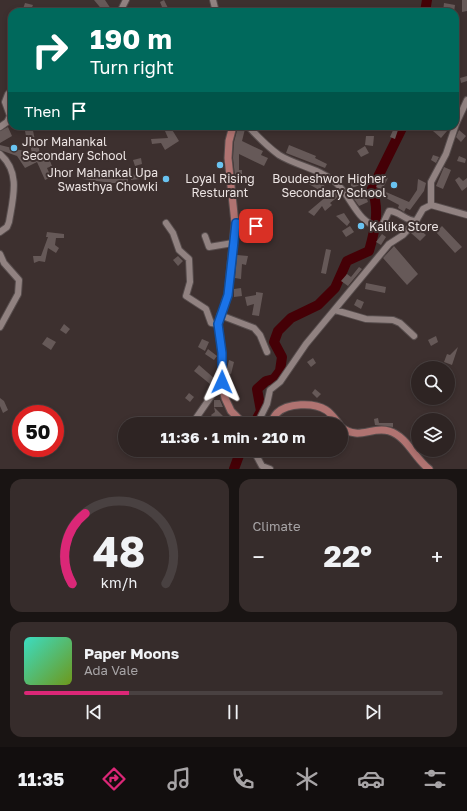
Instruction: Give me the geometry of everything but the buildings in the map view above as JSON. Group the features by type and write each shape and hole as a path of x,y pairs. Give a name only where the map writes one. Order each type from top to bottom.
{"main road":[{"path":"232,130 229,141 228,158 236,223 228,295 218,324 222,353 222,382 228,405 236,417"},
{"path":"274,417 282,410 298,406 322,407 333,417"},
{"path":"348,431 353,434 383,430 394,433 401,438 429,469"}],"street":[{"path":"459,121 467,100"},
{"path":"2,102 8,112"},
{"path":"0,127 8,120"},
{"path":"252,130 280,155 313,168 335,182 360,216 372,226 381,228 389,211 396,211 410,221 416,221"},
{"path":"431,205 431,182 446,154 455,130"},
{"path":"0,154 7,160 12,168 15,180 9,222 7,227 0,232"},
{"path":"260,417 267,404 270,390 283,377 306,344 389,244 403,235 416,221 423,209 431,205 467,215"},
{"path":"166,223 173,233 179,250 189,259 190,277 186,296 206,309 211,323 218,324"},
{"path":"236,223 256,226"},
{"path":"205,236 209,247 233,243"},
{"path":"0,254 4,263 19,280 18,294 0,327"},
{"path":"335,310 366,319 393,320 400,323 414,336"},
{"path":"220,315 254,328 260,335 267,352"},
{"path":"197,417 222,382"},
{"path":"257,457 262,466 270,469"}],"waterway":[{"path":"426,8 427,0"},
{"path":"258,417 261,411 257,389 266,381 274,379 280,371 282,357 274,342 278,331 291,318 318,305 335,288 347,261 369,251 376,220 376,205 372,189 401,130"},
{"path":"234,469 238,457"}],"place":[{"name":"Jhor Mahankal Secondary School","path":"14,148"},
{"name":"Loyal Rising Resturant","path":"220,165"},
{"name":"Jhor Mahankal Upa Swasthya Chowki","path":"166,179"},
{"name":"Boudeshwor Higher Secondary School","path":"394,185"},
{"name":"Kalika Store","path":"361,226"}],"route":[{"path":"222,382 222,353 218,324 228,295 236,223 256,226"}]}
